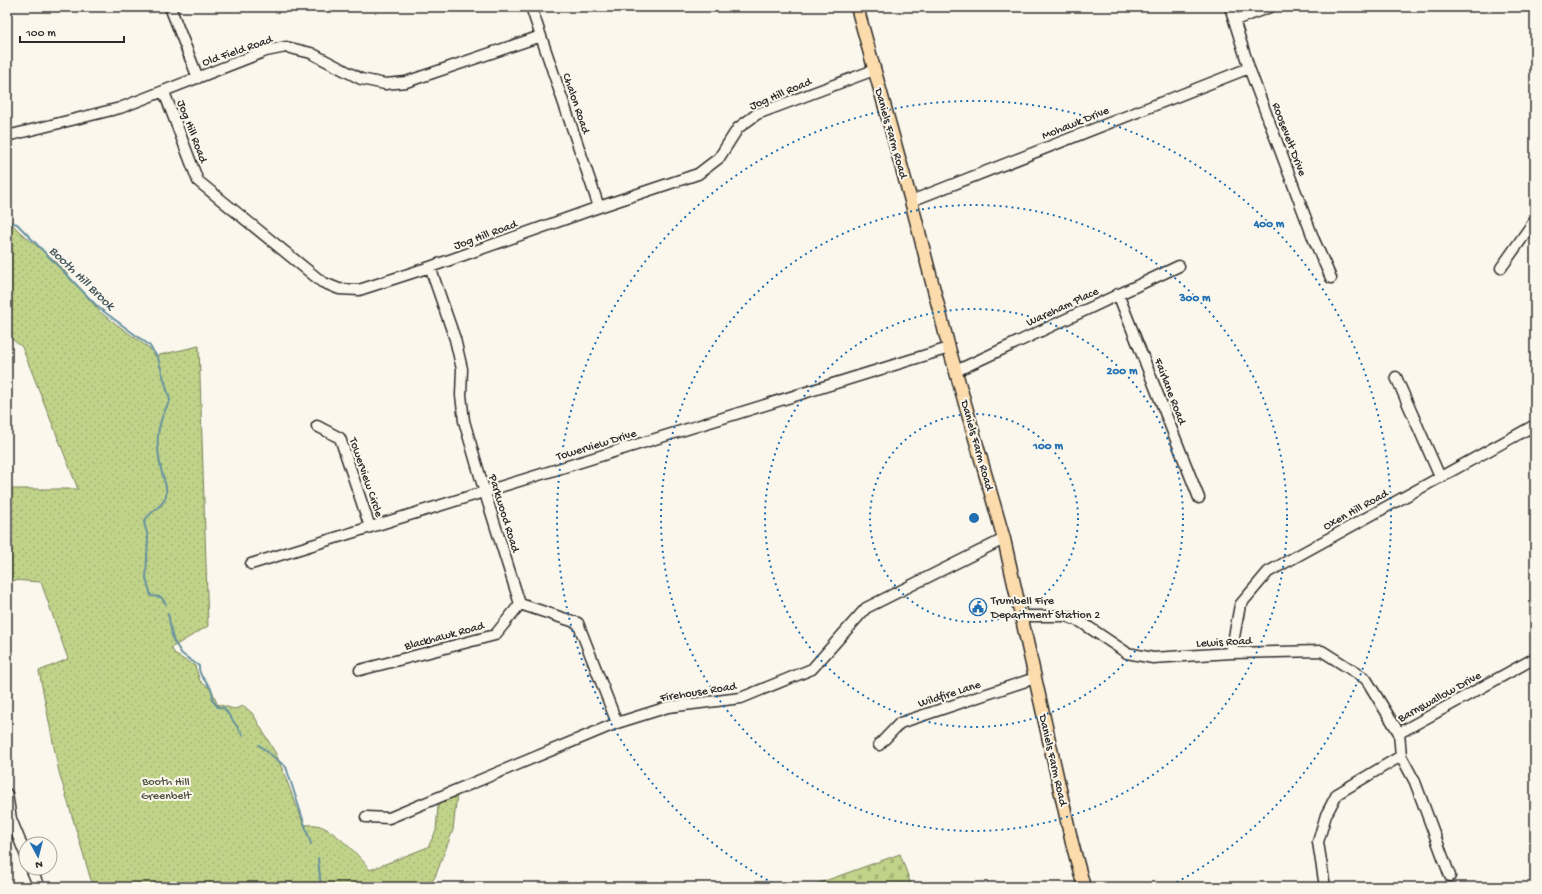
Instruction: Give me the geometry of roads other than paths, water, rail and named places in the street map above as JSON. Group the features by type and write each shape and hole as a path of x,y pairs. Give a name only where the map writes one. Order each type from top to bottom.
{"main road":[{"name":"Daniels Farm Road","path":"858,7 949,348 1004,539 1072,843 1084,887"}],"street":[{"path":"170,7 198,78"},
{"name":"Chalon Road","path":"531,7 599,207"},
{"name":"Roosevelt Drive","path":"1230,7 1249,68 1314,240 1331,278"},
{"path":"1235,20 1270,7"},
{"name":"Old Field Road","path":"7,136 120,108 266,51 286,48 311,53 361,79 385,84 406,82 541,36"},
{"name":"Mohawk Drive","path":"911,201 1249,68"},
{"name":"Jog Hill Road","path":"164,92 198,181 322,282 339,289 359,290 430,267 599,207 698,174 719,158 738,128 757,114 874,70"},
{"path":"1501,268 1535,220"},
{"name":"Wareham Place","path":"956,371 1179,266"},
{"name":"Parkwood Road","path":"430,267 456,339 462,369 461,395 464,421 520,604"},
{"name":"Fairlane Road","path":"1118,294 1198,498"},
{"name":"Towerview Drive","path":"251,564 485,493 949,348"},
{"path":"1396,377 1440,477"},
{"name":"Oxen Hill Road","path":"1231,653 1240,605 1268,572 1535,425"},
{"name":"Towerview Circle","path":"317,426 340,438 370,527"},
{"name":"Firehouse Road","path":"366,817 389,818 617,723 668,707 741,698 812,669 866,608 1004,539"},
{"path":"520,604 578,623 617,723"},
{"name":"Blackhawk Road","path":"360,670 495,635 520,604"},
{"name":"Lewis Road","path":"1022,616 1066,616 1081,622 1127,653 1140,657 1153,658 1231,653 1322,651 1366,679 1399,733"},
{"name":"Barnswallow Drive","path":"1401,756 1399,733 1535,658"},
{"name":"Wildfire Lane","path":"879,745 900,723 1035,678"},
{"path":"1325,887 1318,842 1326,815 1337,794 1401,756 1415,782 1450,876"},
{"path":"7,794 10,819 18,838"},
{"path":"34,876 39,887"}],"waterway":[{"name":"Booth Hill Brook","path":"7,221 17,224 99,308 149,345 158,358 170,400 161,421 158,439 158,448 166,495 161,505 149,515 144,522 148,537 146,578 151,596 161,597 166,604"},
{"name":"Booth Hill Brook","path":"168,614 173,640 182,654 199,666 201,675 212,690 212,700 218,707 224,708 243,735"},
{"name":"Booth Hill Brook","path":"259,745 286,767 311,844"},
{"name":"Booth Hill Brook","path":"318,858 321,887"}],"place":[{"name":"Trumbell Fire Department Station 2","path":"978,607"}],"park label":[{"name":"Booth Hill Greenbelt","path":"166,788"}]}
